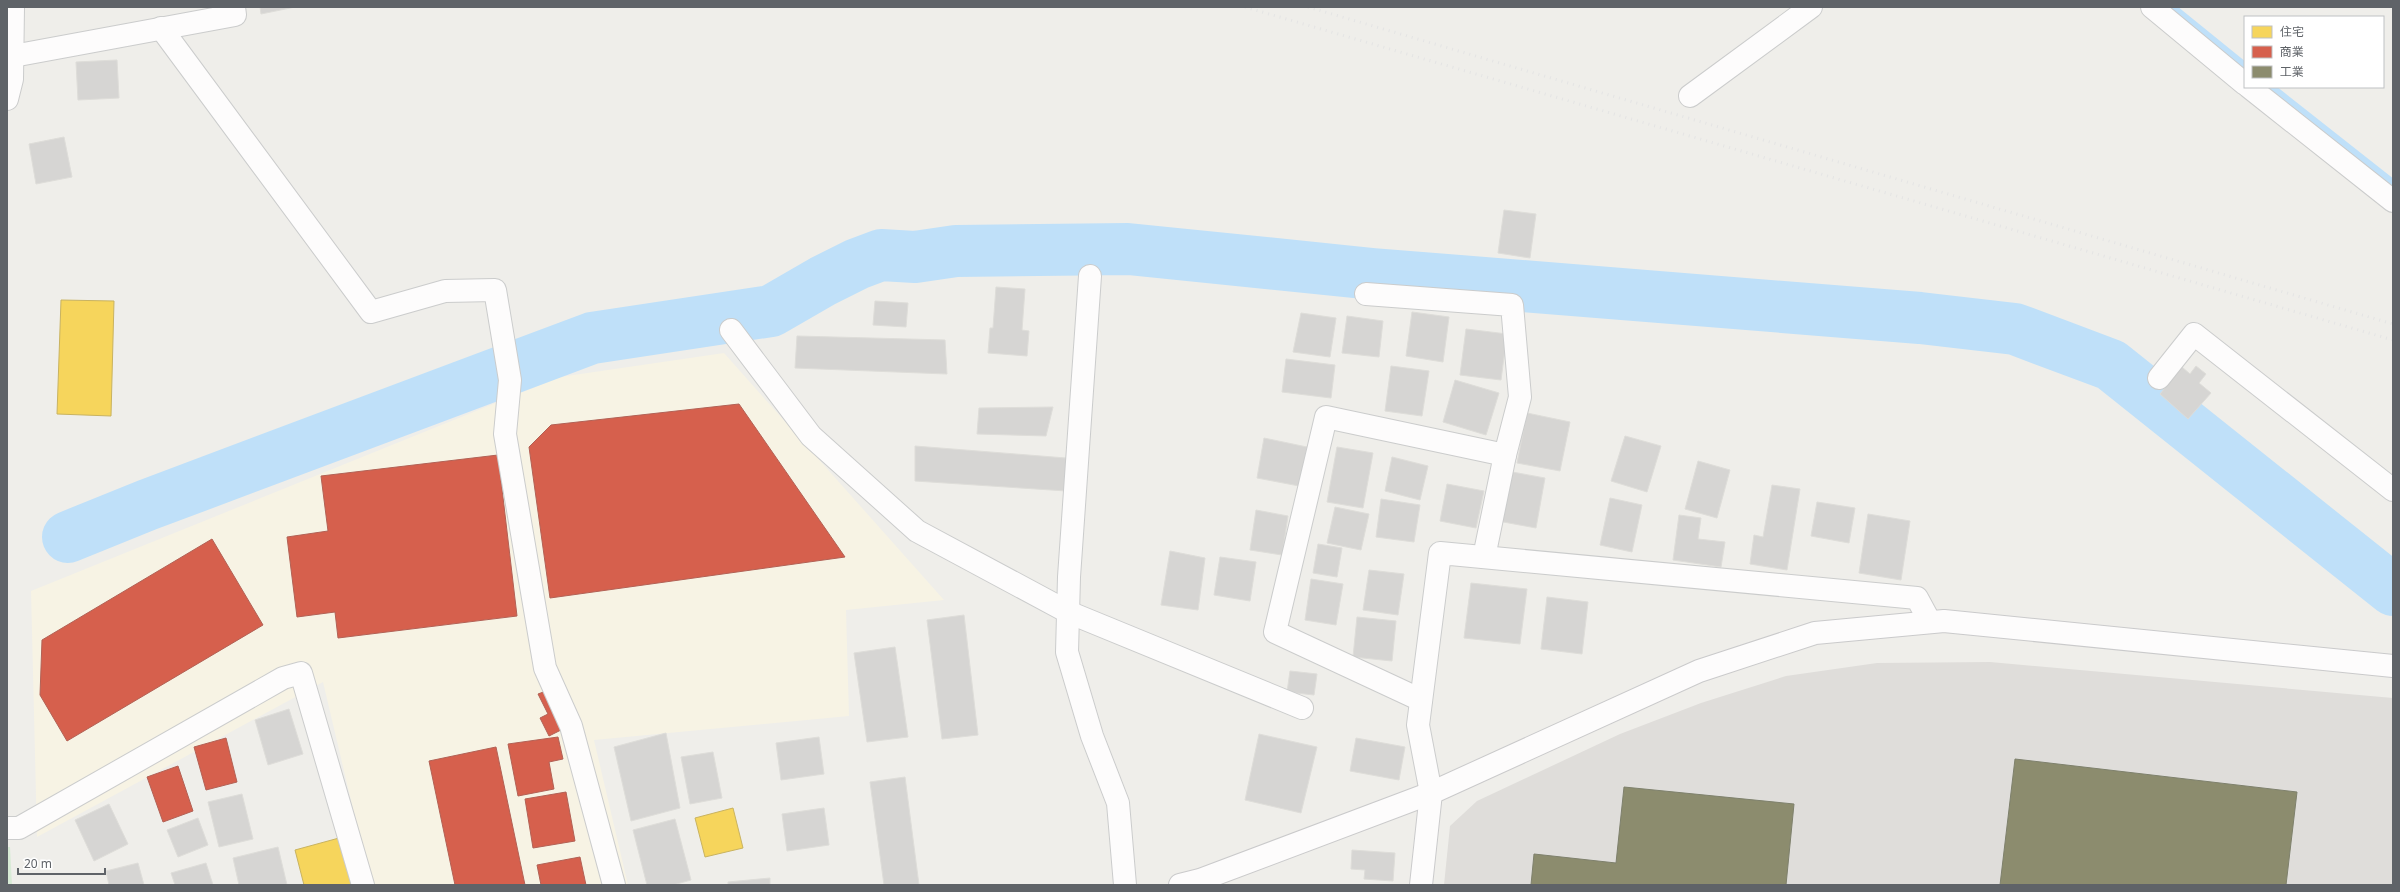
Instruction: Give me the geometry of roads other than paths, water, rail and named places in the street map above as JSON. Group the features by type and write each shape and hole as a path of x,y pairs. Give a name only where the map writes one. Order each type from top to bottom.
{"street":[{"path":"7,99 12,79 13,7"},
{"path":"13,56 235,15 234,7"},
{"path":"1690,96 1810,7"},
{"path":"2152,7 2244,83"},
{"path":"162,28 371,312 445,291 495,290 510,380 504,434 545,668 571,726 614,885"},
{"path":"2250,88 2393,201"},
{"path":"1090,276 1068,612 1067,652 1092,736 1118,803 1125,885"},
{"path":"1366,294 1512,305 1520,397 1505,455 1484,557"},
{"path":"731,330 811,436 917,531 1068,612 1302,708"},
{"path":"2159,378 2194,334 2393,490"},
{"path":"1422,700 1275,632 1326,417 1505,455"},
{"path":"1421,885 1431,793 1418,725 1440,553 1917,598 1930,622"},
{"path":"1180,885 1200,880 1431,793 1700,671 1815,633 1944,621 2393,666"},
{"path":"7,828 19,828 284,678 301,673 363,885"}],"waterway":[{"path":"2171,7 2244,66"},
{"path":"2271,88 2393,184"},
{"path":"68,537 147,505 592,338 771,311 823,281 857,264 881,255 915,257 956,251 1128,249 1373,274 1920,318 2015,329 2111,365 2393,590"}],"railway":[{"path":"1245,7 2393,340"},
{"path":"1308,7 2393,324"}]}
